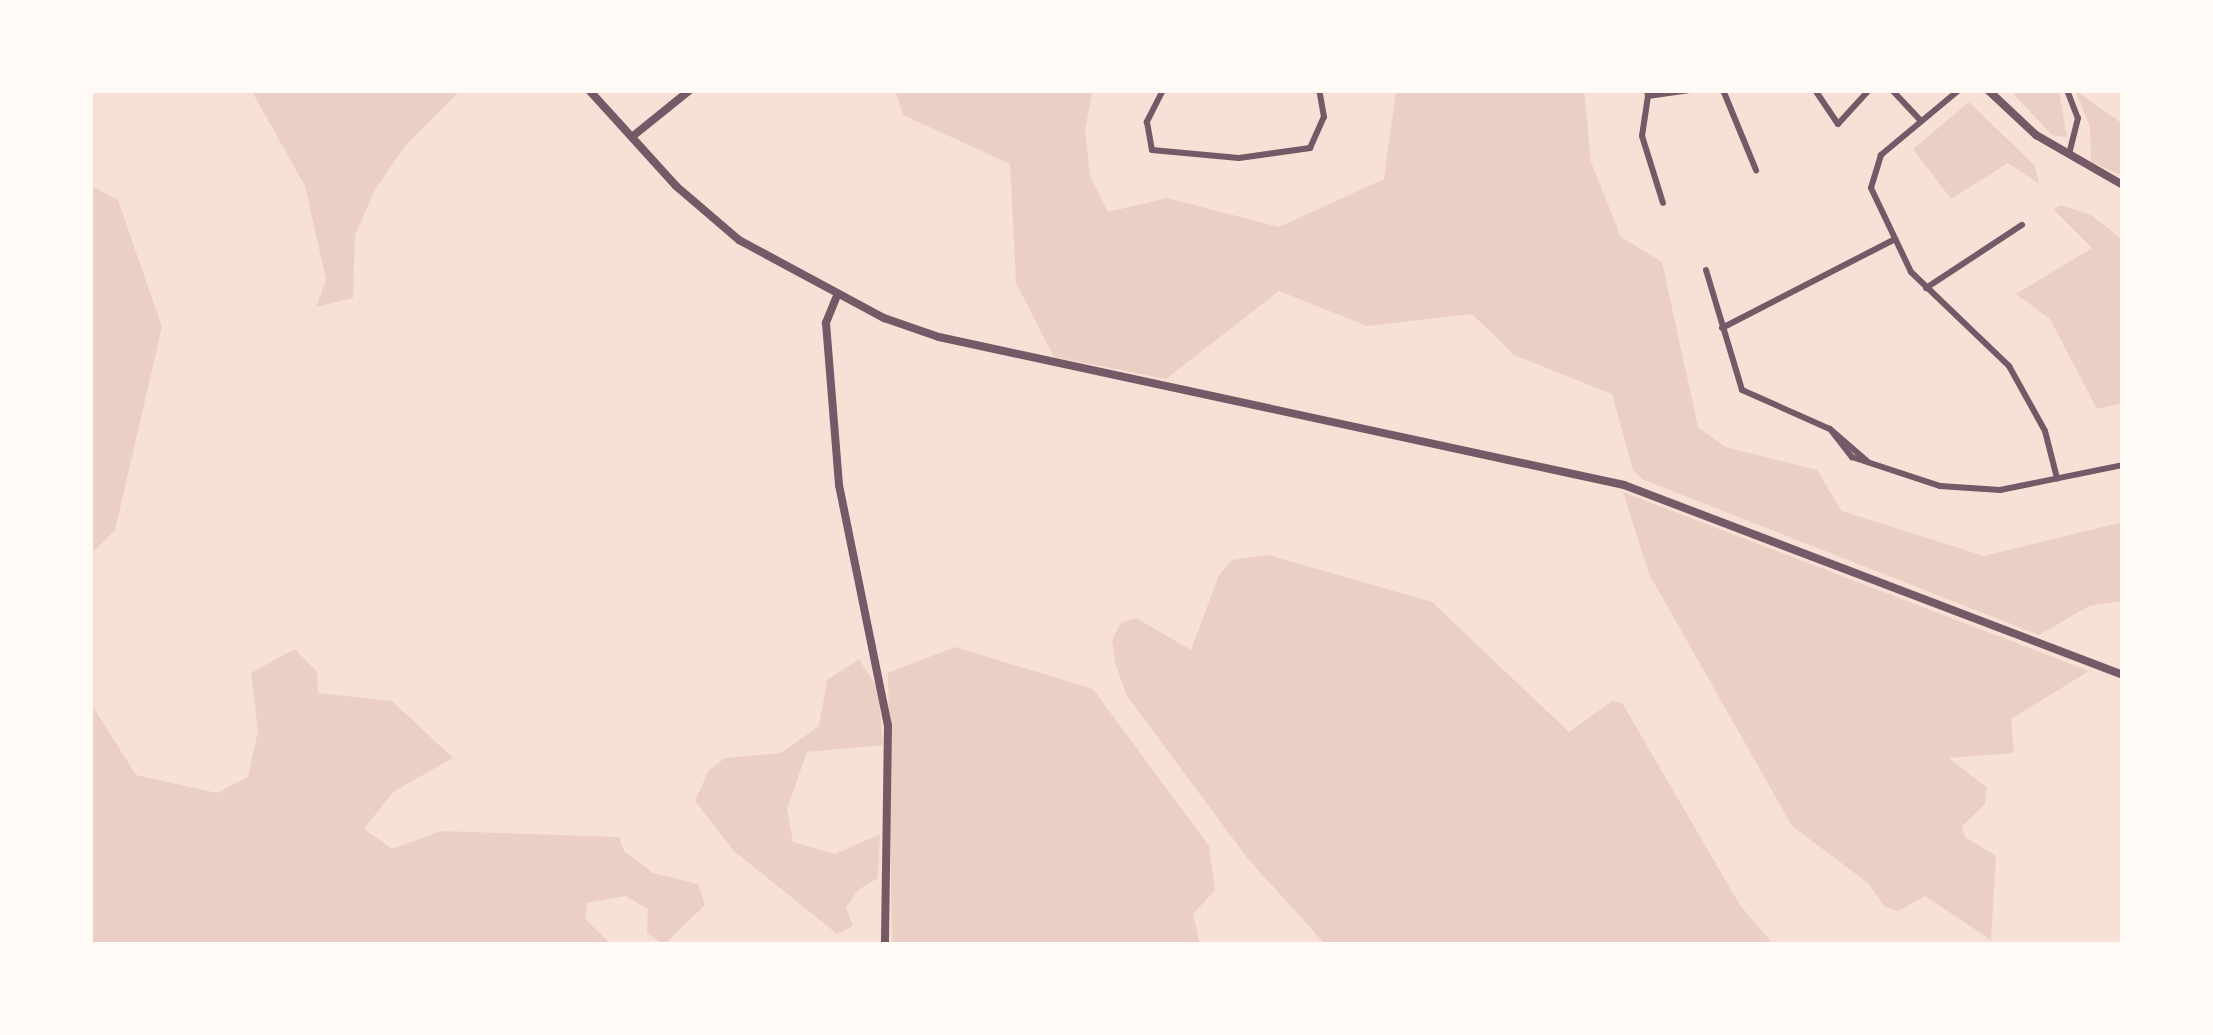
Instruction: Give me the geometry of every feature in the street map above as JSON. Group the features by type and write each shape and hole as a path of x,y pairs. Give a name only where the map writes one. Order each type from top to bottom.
{"street":[{"path":"589,90 676,186 739,240 836,298 940,338 1624,485 2123,674"},
{"path":"633,136 690,90"},
{"path":"1162,90 1147,122 1152,150 1239,158 1310,148 1324,117 1318,90"},
{"path":"1663,203 1642,136 1647,93 1690,90"},
{"path":"1723,90 1756,170"},
{"path":"1815,90 1838,124 1869,90"},
{"path":"1892,90 1921,121"},
{"path":"1958,90 1881,155 1870,177 1893,241 1926,288 2009,366 2045,431 2057,478"},
{"path":"1988,90 2068,157 2123,185"},
{"path":"2067,90 2078,118 2068,157"},
{"path":"1926,288 2022,225"},
{"path":"1722,328 1893,241"},
{"path":"1706,270 1750,400 1830,429 1869,464 1970,489 2123,465"},
{"path":"836,298 826,323 835,448 887,725 885,945"}],"shaded area":[{"path":"251,90 461,90 404,147 375,190 355,235 353,298 316,307 326,280 305,186"},
{"path":"895,90 1093,90 1085,129 1090,176 1108,212 1167,198 1279,227 1384,179 1396,90 1584,90 1591,162 1621,237 1662,262 1698,427 1725,447 1817,470 1842,511 1984,556 2123,522 2123,601 2089,606 2039,635 1644,480 1633,470 1612,394 1514,355 1472,314 1367,326 1279,291 1166,379 1054,357 1016,283 1010,164 903,115"},
{"path":"2010,90 2059,90 2067,137 2052,135"},
{"path":"2075,90 2123,124 2123,176 2091,162 2090,127"},
{"path":"1969,102 2035,166 2039,184 2008,163 1951,199 1913,149"},
{"path":"90,185 118,200 162,327 115,530 90,555"},
{"path":"2061,205 2091,215 2123,240 2123,403 2097,409 2050,319 2016,294 2092,248 2053,209"},
{"path":"1623,492 2089,671 2011,719 2014,753 1949,758 1987,788 1985,804 1962,826 1965,837 1996,856 1991,940 1925,896 1898,911 1885,907 1868,883 1792,826 1649,574"},
{"path":"1268,555 1432,602 1569,732 1612,701 1622,703 1740,905 1774,945 1326,945 1248,859 1127,696 1112,640 1121,623 1136,618 1191,650 1219,575 1232,560"},
{"path":"955,647 1093,689 1209,846 1215,890 1193,914 1200,945 892,945 888,673"},
{"path":"295,649 317,672 318,693 392,701 453,758 393,792 364,829 392,849 441,831 619,837 624,851 653,873 698,884 705,905 664,945 647,933 648,909 625,896 587,903 585,919 612,945 90,945 90,702 136,775 217,793 248,777 258,731 251,673"},
{"path":"859,659 878,689 883,745 807,752 787,809 793,842 835,854 880,834 878,878 858,890 846,908 853,926 837,934 734,851 695,801 709,770 725,758 781,753 819,726 827,680"}]}
